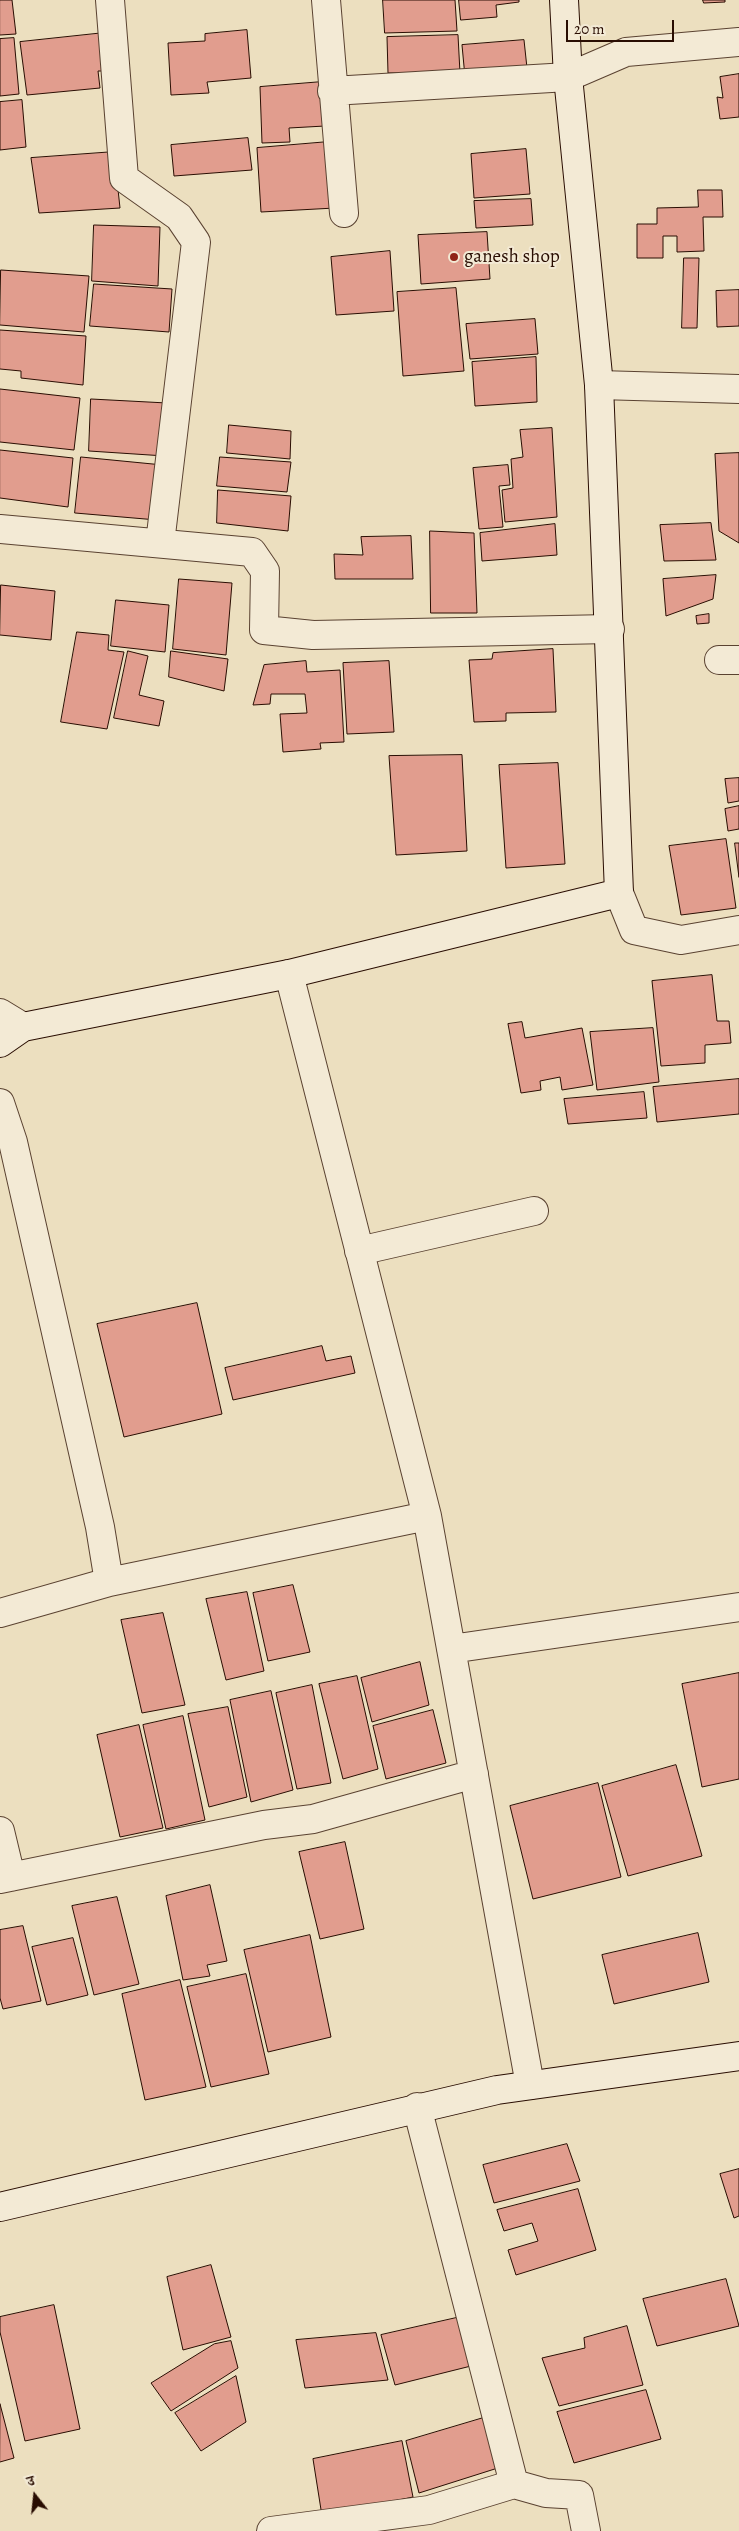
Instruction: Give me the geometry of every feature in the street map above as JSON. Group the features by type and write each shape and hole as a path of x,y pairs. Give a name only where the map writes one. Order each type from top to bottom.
{"street":[{"path":"110,0 124,178 178,217 196,242 160,543"},
{"path":"326,0 332,90 344,212"},
{"path":"564,0 568,77 599,385 620,893 634,930 681,940 739,930"},
{"path":"332,90 568,77 626,52 739,42"},
{"path":"599,385 739,389"},
{"path":"0,529 252,552 265,571 264,630 313,635 610,629"},
{"path":"0,1043 11,1020 289,974 620,893"},
{"path":"289,974 427,1516 530,2085"},
{"path":"0,1103 13,1142 100,1528 109,1582"},
{"path":"359,1251 534,1211"},
{"path":"0,1612 109,1582 427,1516"},
{"path":"451,1649 739,1607"},
{"path":"0,1831 6,1878 264,1825 314,1819 474,1774"},
{"path":"0,2207 497,2090 739,2056"},
{"path":"417,2108 514,2484"},
{"path":"271,2531 429,2510 514,2484 546,2493 580,2494 586,2531"}],"building":[{"path":"0,0 12,0 16,34 0,35"},
{"path":"383,0 455,0 457,31 385,33"},
{"path":"459,0 519,0 519,2 496,5 497,17 461,20"},
{"path":"703,0 725,0 725,2 704,3"},
{"path":"247,30 251,78 207,82 209,93 171,95 168,43 205,41 205,34"},
{"path":"104,33 108,71 98,71 100,88 27,95 20,42"},
{"path":"458,35 460,73 388,73 387,37"},
{"path":"14,38 19,94 0,96 0,39"},
{"path":"524,40 527,68 465,77 462,45"},
{"path":"739,74 739,117 720,119 717,97 723,98 720,77"},
{"path":"322,82 325,126 289,128 290,142 262,143 260,87"},
{"path":"22,100 26,147 0,150 0,102"},
{"path":"248,138 252,170 174,176 171,145"},
{"path":"328,142 335,208 261,212 257,148"},
{"path":"526,149 530,194 474,198 471,154"},
{"path":"114,152 120,208 39,213 31,158"},
{"path":"698,190 722,190 723,217 703,217 704,251 677,252 677,236 663,236 663,258 637,258 637,224 657,224 657,208 698,207"},
{"path":"531,199 533,225 476,228 474,201"},
{"path":"94,225 160,227 158,286 92,281"},
{"name":"ganesh shop","path":"487,232 490,279 421,284 418,235"},
{"path":"390,251 394,311 336,315 331,257"},
{"path":"684,258 699,258 697,328 682,328"},
{"path":"1,270 89,276 84,332 0,325"},
{"path":"94,284 172,289 169,332 90,326"},
{"path":"456,288 464,371 403,376 397,292"},
{"path":"739,290 739,326 717,327 716,291"},
{"path":"535,319 538,354 470,359 466,324"},
{"path":"0,330 86,336 83,385 21,378 21,371 0,369"},
{"path":"536,357 537,402 475,406 472,362"},
{"path":"0,389 80,398 74,450 0,442"},
{"path":"91,399 167,403 165,456 89,451"},
{"path":"229,425 291,431 290,459 227,453"},
{"path":"552,428 557,517 505,522 502,490 513,488 511,459 523,457 520,430"},
{"path":"0,450 73,458 68,507 0,498"},
{"path":"739,453 739,543 719,531 715,454"},
{"path":"81,457 163,465 157,520 75,513"},
{"path":"220,457 291,462 287,492 217,486"},
{"path":"508,465 510,485 499,486 503,527 479,529 473,468"},
{"path":"218,490 291,496 288,531 217,523"},
{"path":"711,523 716,560 664,561 660,525"},
{"path":"555,524 557,555 482,561 480,533"},
{"path":"430,531 474,533 477,613 431,613"},
{"path":"411,536 413,579 335,579 334,554 363,555 361,537"},
{"path":"716,575 713,599 666,616 663,579"},
{"path":"179,579 232,583 226,655 173,649"},
{"path":"1,585 55,591 51,640 0,635"},
{"path":"116,600 169,605 165,652 111,646"},
{"path":"709,614 709,623 697,624 696,616"},
{"path":"77,632 109,635 108,650 124,652 107,729 61,722"},
{"path":"553,649 556,712 506,713 506,721 474,722 469,660 492,659 493,653"},
{"path":"128,651 148,656 139,695 164,701 159,726 114,718"},
{"path":"171,651 228,659 224,691 169,677"},
{"path":"306,661 307,672 340,670 344,742 320,743 321,749 283,752 280,714 307,713 305,694 271,694 270,704 253,705 264,665"},
{"path":"389,661 394,732 347,734 343,663"},
{"path":"462,755 467,851 396,855 389,756"},
{"path":"558,763 565,864 506,868 499,765"},
{"path":"739,778 739,801 728,803 725,779"},
{"path":"739,806 739,829 728,831 725,809"},
{"path":"726,839 736,908 681,915 669,846"},
{"path":"735,843 739,843 739,877"},
{"path":"712,975 717,1021 729,1021 731,1043 705,1045 705,1063 661,1066 652,981"},
{"path":"522,1022 525,1038 582,1028 593,1085 562,1090 560,1077 540,1081 541,1090 521,1093 508,1024"},
{"path":"653,1028 659,1082 597,1090 590,1032"},
{"path":"739,1079 739,1114 657,1122 653,1087"},
{"path":"644,1092 647,1118 568,1124 564,1099"},
{"path":"197,1303 222,1414 124,1437 97,1324"},
{"path":"322,1346 326,1361 351,1356 355,1373 233,1400 225,1368"},
{"path":"293,1585 310,1652 268,1661 253,1593"},
{"path":"247,1592 264,1671 226,1680 206,1599"},
{"path":"163,1613 185,1705 142,1713 121,1620"},
{"path":"420,1662 429,1705 372,1722 361,1678"},
{"path":"739,1673 739,1779 702,1787 682,1684"},
{"path":"357,1676 378,1769 343,1779 319,1684"},
{"path":"312,1685 331,1783 297,1789 276,1693"},
{"path":"271,1691 293,1790 251,1802 230,1700"},
{"path":"228,1707 247,1797 209,1807 188,1714"},
{"path":"433,1710 446,1763 386,1779 373,1726"},
{"path":"183,1716 205,1820 166,1829 143,1725"},
{"path":"139,1725 163,1828 120,1837 97,1735"},
{"path":"676,1765 702,1856 628,1876 602,1786"},
{"path":"598,1783 621,1877 533,1899 510,1806"},
{"path":"345,1842 364,1929 320,1939 299,1852"},
{"path":"210,1885 227,1961 207,1965 210,1976 183,1980 166,1896"},
{"path":"117,1897 139,1984 94,1995 72,1906"},
{"path":"23,1926 41,2001 3,2009 0,1998 0,1930"},
{"path":"698,1933 709,1982 614,2004 602,1955"},
{"path":"310,1935 331,2037 268,2052 244,1950"},
{"path":"73,1938 88,1995 47,2005 32,1947"},
{"path":"246,1974 269,2074 211,2087 187,1987"},
{"path":"180,1980 206,2087 145,2100 122,1994"},
{"path":"567,2144 580,2181 494,2203 483,2165"},
{"path":"739,2169 739,2216 734,2218 720,2174"},
{"path":"578,2189 596,2250 516,2275 508,2250 538,2241 532,2223 504,2231 497,2210"},
{"path":"211,2265 231,2337 183,2350 167,2277"},
{"path":"726,2279 739,2326 657,2346 643,2299"},
{"path":"54,2305 80,2429 25,2441 0,2332 0,2317"},
{"path":"465,2316 479,2364 395,2385 381,2335"},
{"path":"627,2326 643,2385 559,2406 542,2358 585,2348 584,2338"},
{"path":"376,2333 388,2380 305,2388 296,2340"},
{"path":"231,2341 238,2368 171,2411 151,2383 214,2344"},
{"path":"236,2376 246,2422 201,2451 175,2413"},
{"path":"646,2390 661,2439 574,2463 557,2412"},
{"path":"0,2404 14,2458 0,2462"},
{"path":"490,2416 501,2467 419,2493 406,2441"},
{"path":"402,2441 413,2497 322,2516 313,2459"}],"place":[{"name":"ganesh shop","path":"454,257"}]}
